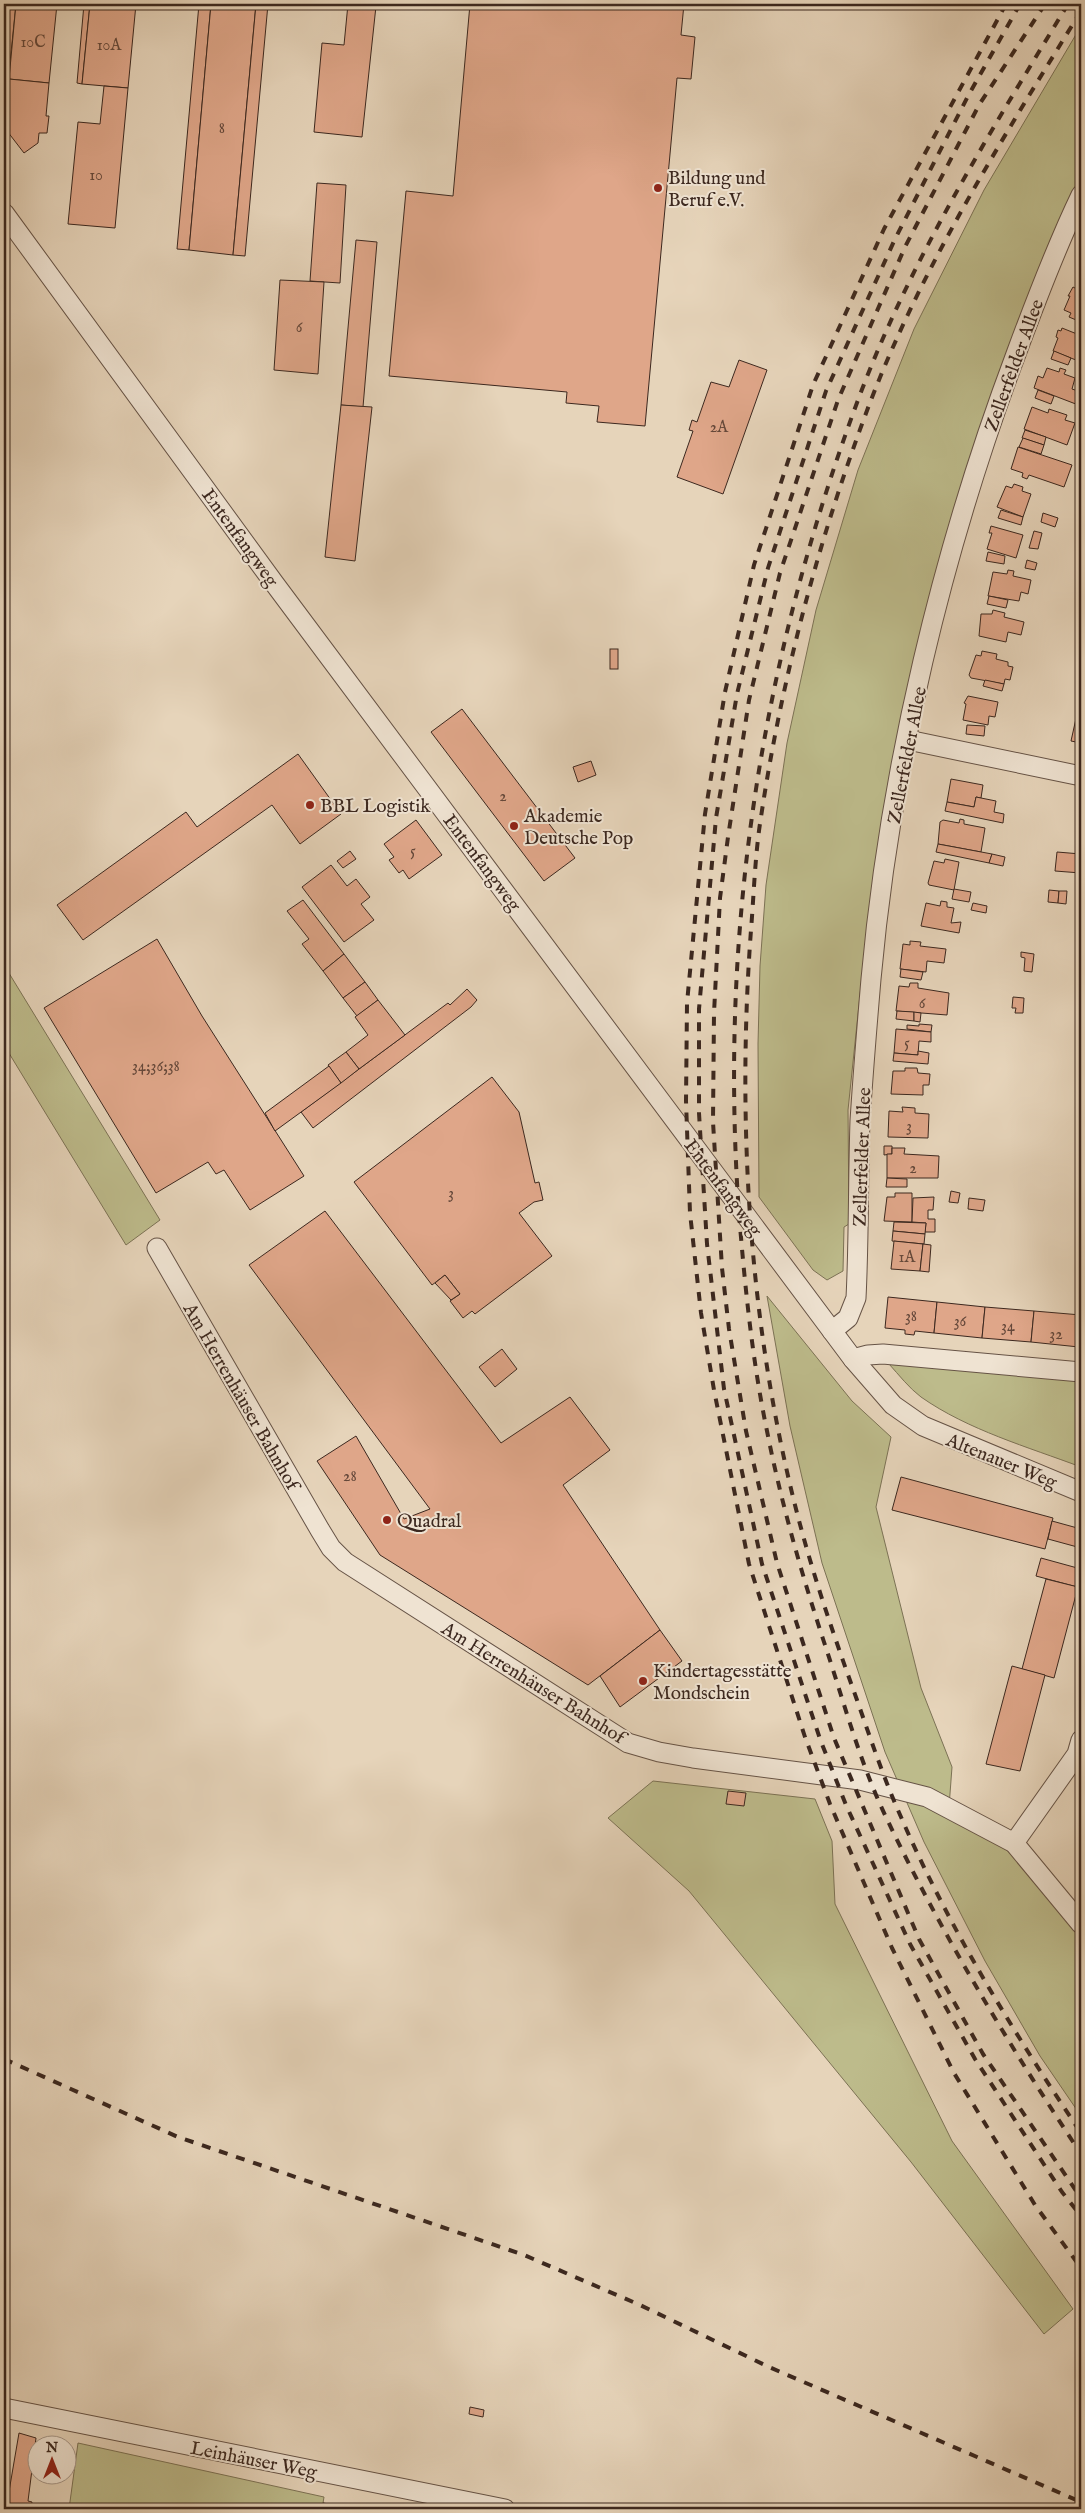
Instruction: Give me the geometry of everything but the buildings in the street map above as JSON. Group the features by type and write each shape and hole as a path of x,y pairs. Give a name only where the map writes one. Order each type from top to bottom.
{"street":[{"name":"Zellerfelder Allee","path":"832,1331 848,1318 856,1298 860,1121 871,977 886,854 931,630 960,523 994,413 1041,288 1081,195"},
{"name":"Entenfangweg","path":"4,213 274,583 853,1359 893,1405 922,1426"},
{"path":"908,740 1081,776"},
{"name":"Am Herrenhäuser Bahnhof","path":"157,1248 320,1530 331,1548 345,1562 628,1743 659,1752 693,1758 860,1780 899,1788 928,1797 949,1807 1014,1843 1081,1924"},
{"path":"853,1359 868,1354 883,1354 1081,1372"},
{"name":"Altenauer Weg","path":"922,1426 1081,1492"},
{"path":"1014,1843 1076,1754 1081,1740"},
{"name":"Leinhäuser Weg","path":"4,2408 505,2509"}],"shaded area":[{"path":"1081,26 1081,179 1070,203 953,521 862,976 848,1110 849,1224 844,1227 843,1271 827,1280 813,1270 759,1197 758,1044 760,966 766,885 787,743 816,610 858,470 914,329 984,190"},
{"path":"4,965 160,1220 126,1245 4,1045"},
{"path":"767,1296 852,1401 891,1437 876,1507 921,1688 952,1767 949,1807 1014,1843 1081,1928 1081,2116 1040,2056 985,1961 924,1842 885,1752 822,1563 790,1426"},
{"path":"891,1361 1081,1380 1081,1467 999,1437 939,1409 912,1390 889,1364"},
{"path":"653,1781 815,1799 832,1841 835,1904 952,2141 1073,2309 1044,2334 911,2162 689,1891 608,1818"},
{"path":"78,2443 324,2497 322,2509 69,2509 72,2486 78,2486"}],"railway":[{"path":"1006,4 884,229 813,385 754,565 725,692 705,814 687,1003 686,1101 690,1213 701,1313 714,1390 749,1564 805,1737 830,1804 892,1948 954,2073 1035,2205 1081,2268"},
{"path":"1020,4 968,96 895,239 826,391 768,568 737,694 716,818 699,1009 699,1113 707,1244 724,1389 762,1564 820,1739 846,1805 910,1944 975,2059 1062,2192 1081,2216"},
{"path":"1045,4 979,105 905,247 838,400 780,573 749,700 720,898 714,1013 713,1122 722,1268 729,1329 746,1431 777,1563 834,1738 919,1939 983,2054 1081,2198"},
{"path":"1068,4 981,148 902,297 858,400 824,499 795,599 772,699 754,801 742,903 735,1005 734,1109 739,1214 744,1268 753,1350 762,1404 792,1537 852,1729 867,1773 885,1815 929,1902 1002,2030 1081,2154"},
{"path":"1081,11 967,201 915,299 871,400 835,502 819,554 792,658 780,711 761,817 751,930 745,1082 752,1237 760,1314 771,1390 786,1465 804,1539 822,1600 883,1774 920,1858 961,1939 984,1979 1031,2057 1081,2133"},
{"path":"4,2059 178,2137 524,2255 640,2305 769,2367 1081,2502"}],"place":[{"name":"Bildung und Beruf e.V.","path":"658,188"},
{"name":"BBL Logistik","path":"310,805"},
{"name":"Akademie Deutsche Pop","path":"514,826"},
{"name":"Quadral","path":"387,1520"},
{"name":"Kindertagesstätte Mondschein","path":"643,1681"}]}
